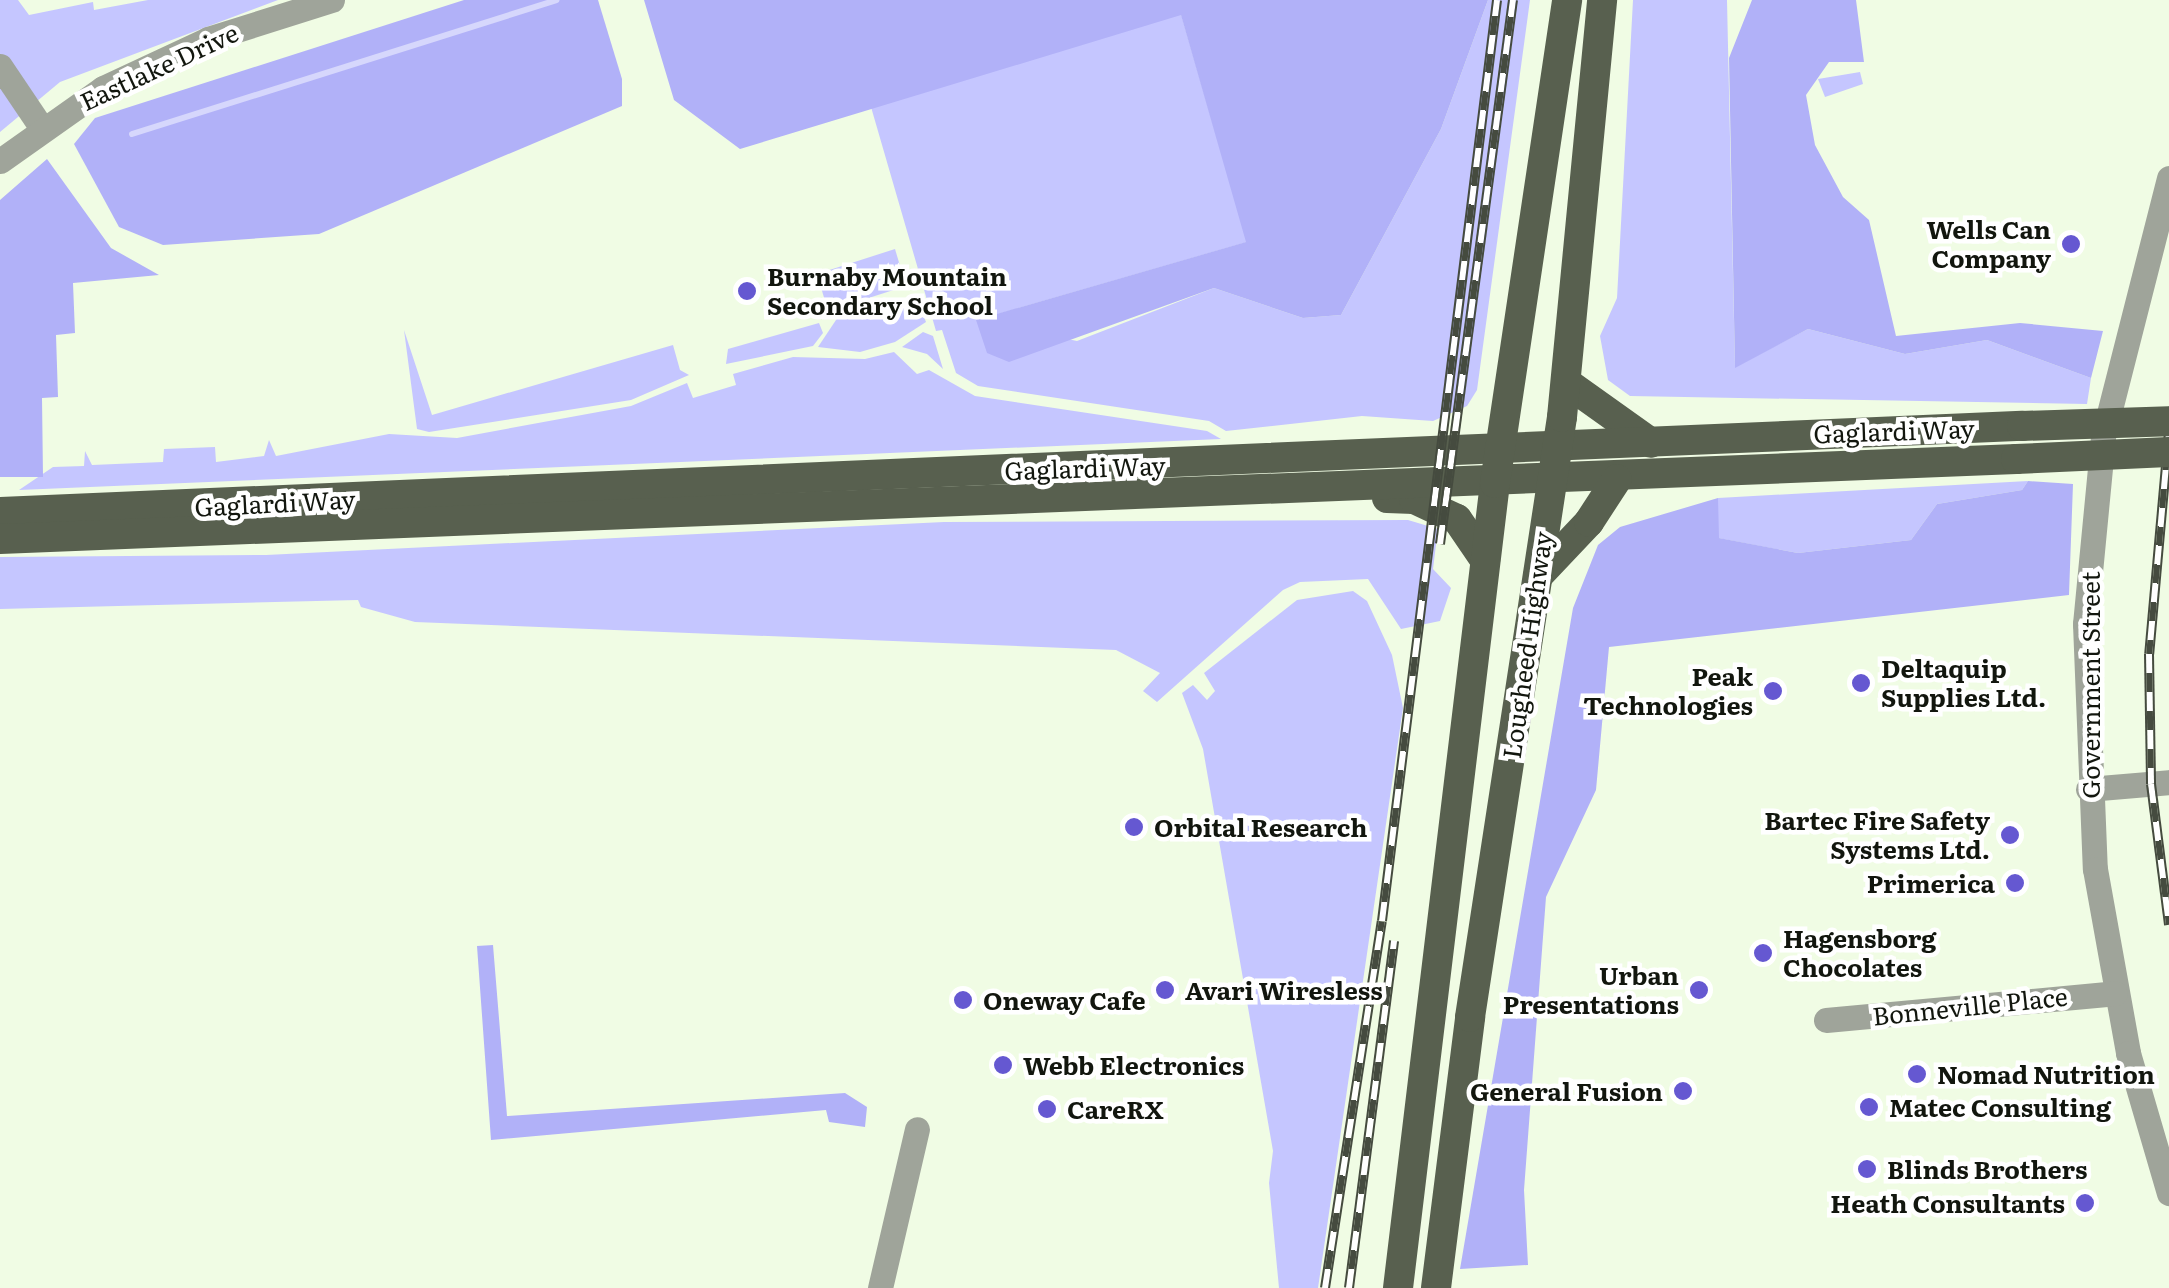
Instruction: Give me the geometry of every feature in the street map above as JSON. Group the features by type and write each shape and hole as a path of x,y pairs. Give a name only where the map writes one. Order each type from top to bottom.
{"main road":[{"name":"Lougheed Highway","path":"1398,1288 1495,483 1567,0"},
{"name":"Lougheed Highway","path":"1436,1288 1567,382 1602,0"},
{"path":"1567,382 1651,443"},
{"name":"Gaglardi Way","path":"0,512 2169,421"},
{"name":"Gaglardi Way","path":"0,540 1295,488 1617,480 2169,452"},
{"path":"1538,576 1589,522 1617,480"},
{"path":"1295,488 1414,499 1457,518 1486,560"}],"street":[{"name":"Eastlake Drive","path":"0,161 41,127 103,88 208,39 332,0"},
{"path":"0,66 41,127"},
{"name":"Government Street","path":"2169,178 2102,436 2085,624 2088,789 2115,993 2169,1192"},
{"path":"2088,789 2169,782"},
{"name":"Bonneville Place","path":"1826,1020 2115,993"},
{"path":"880,1288 917,1129"}],"shaded area":[{"path":"0,0 18,0 29,15 93,2 94,10 148,0 278,0 60,82 0,132"},
{"path":"464,0 598,0 622,79 622,106 319,234 163,245 119,227 74,144 95,118"},
{"path":"644,0 1488,0 1441,129 1341,315 1303,318 1214,288 1009,362 987,353 976,320 1246,242 1181,15 740,149 674,100"},
{"path":"1488,0 1530,0 1477,390 1467,406 1433,421 1362,416 1226,431 1209,421 978,386 956,373 942,330 936,331 871,107 1181,14 1247,242 977,320 1077,341 1214,288 1303,318 1341,315 1441,129"},
{"path":"1633,0 1727,0 1735,367 1808,329 1905,354 1987,340 2091,378 2087,404 1630,396 1608,380 1600,336 1617,298"},
{"path":"1752,0 1856,0 1864,62 1829,62 1806,95 1815,145 1843,197 1869,220 1896,336 2020,323 2103,331 2091,378 1987,340 1905,354 1808,329 1735,368 1729,58"},
{"path":"1860,72 1863,84 1825,97 1818,79"},
{"path":"47,159 111,248 159,275 73,283 75,333 56,335 58,397 42,398 43,477 0,477 0,200"},
{"path":"895,249 906,286 828,311 817,274"},
{"path":"916,297 926,322 895,342 860,352 818,347 838,317"},
{"path":"819,323 823,333 813,346 726,364 728,349"},
{"path":"404,330 432,415 673,345 680,370 689,375 631,400 429,432 417,429"},
{"path":"923,332 933,336 943,369 927,354 902,347"},
{"path":"894,352 917,374 929,370 975,396 1207,431 1221,439 19,490 53,467 84,466 85,451 92,465 163,462 164,449 215,447 216,462 264,456 269,440 276,456 389,434 457,438 631,406 687,383 693,398 736,385 733,374 793,357 865,359"},
{"path":"2028,481 2022,490 1937,504 1911,540 1798,553 1718,538 1718,498"},
{"path":"2028,481 2073,484 2069,595 1609,647 1596,790 1546,897 1524,1190 1528,1265 1460,1269 1573,608 1598,545 1620,527 1718,498 1719,538 1798,553 1911,540 1937,504 2022,490"},
{"path":"1408,520 1438,529 1433,569 1451,588 1440,621 1401,629 1368,579 1300,582 1283,590 1157,702 1143,691 1160,673 1116,650 415,622 361,607 358,600 0,609 0,557 266,555 944,522"},
{"path":"1353,591 1367,601 1392,655 1403,708 1318,1288 1279,1288 1269,1183 1273,1151 1203,749 1182,693 1193,685 1207,700 1215,691 1204,673 1297,600"},
{"path":"493,945 507,1116 845,1093 867,1107 865,1127 829,1122 826,1110 491,1140 477,946"}],"waterway":[{"path":"132,134 556,0"}],"railway":[{"path":"1325,1288 1382,921 1497,0"},
{"path":"1440,544 1513,0"},
{"path":"2169,432 2149,654 2151,784 2169,925"},
{"path":"1349,1288 1394,941"}],"place":[{"name":"Wells Can Company","path":"2071,244"},
{"name":"Burnaby Mountain Secondary School","path":"747,291"},
{"name":"Deltaquip Supplies Ltd.","path":"1861,683"},
{"name":"Peak Technologies","path":"1773,691"},
{"name":"Orbital Research","path":"1134,827"},
{"name":"Bartec Fire Safety Systems Ltd.","path":"2010,835"},
{"name":"Primerica","path":"2015,883"},
{"name":"Hagensborg Chocolates","path":"1763,953"},
{"name":"Avari Wiresless","path":"1165,990"},
{"name":"Urban Presentations","path":"1699,990"},
{"name":"Oneway Cafe","path":"963,1000"},
{"name":"Webb Electronics","path":"1003,1065"},
{"name":"Nomad Nutrition","path":"1917,1074"},
{"name":"General Fusion","path":"1683,1091"},
{"name":"Matec Consulting","path":"1869,1107"},
{"name":"CareRX","path":"1047,1109"},
{"name":"Blinds Brothers","path":"1867,1169"},
{"name":"Heath Consultants","path":"2085,1203"}]}
